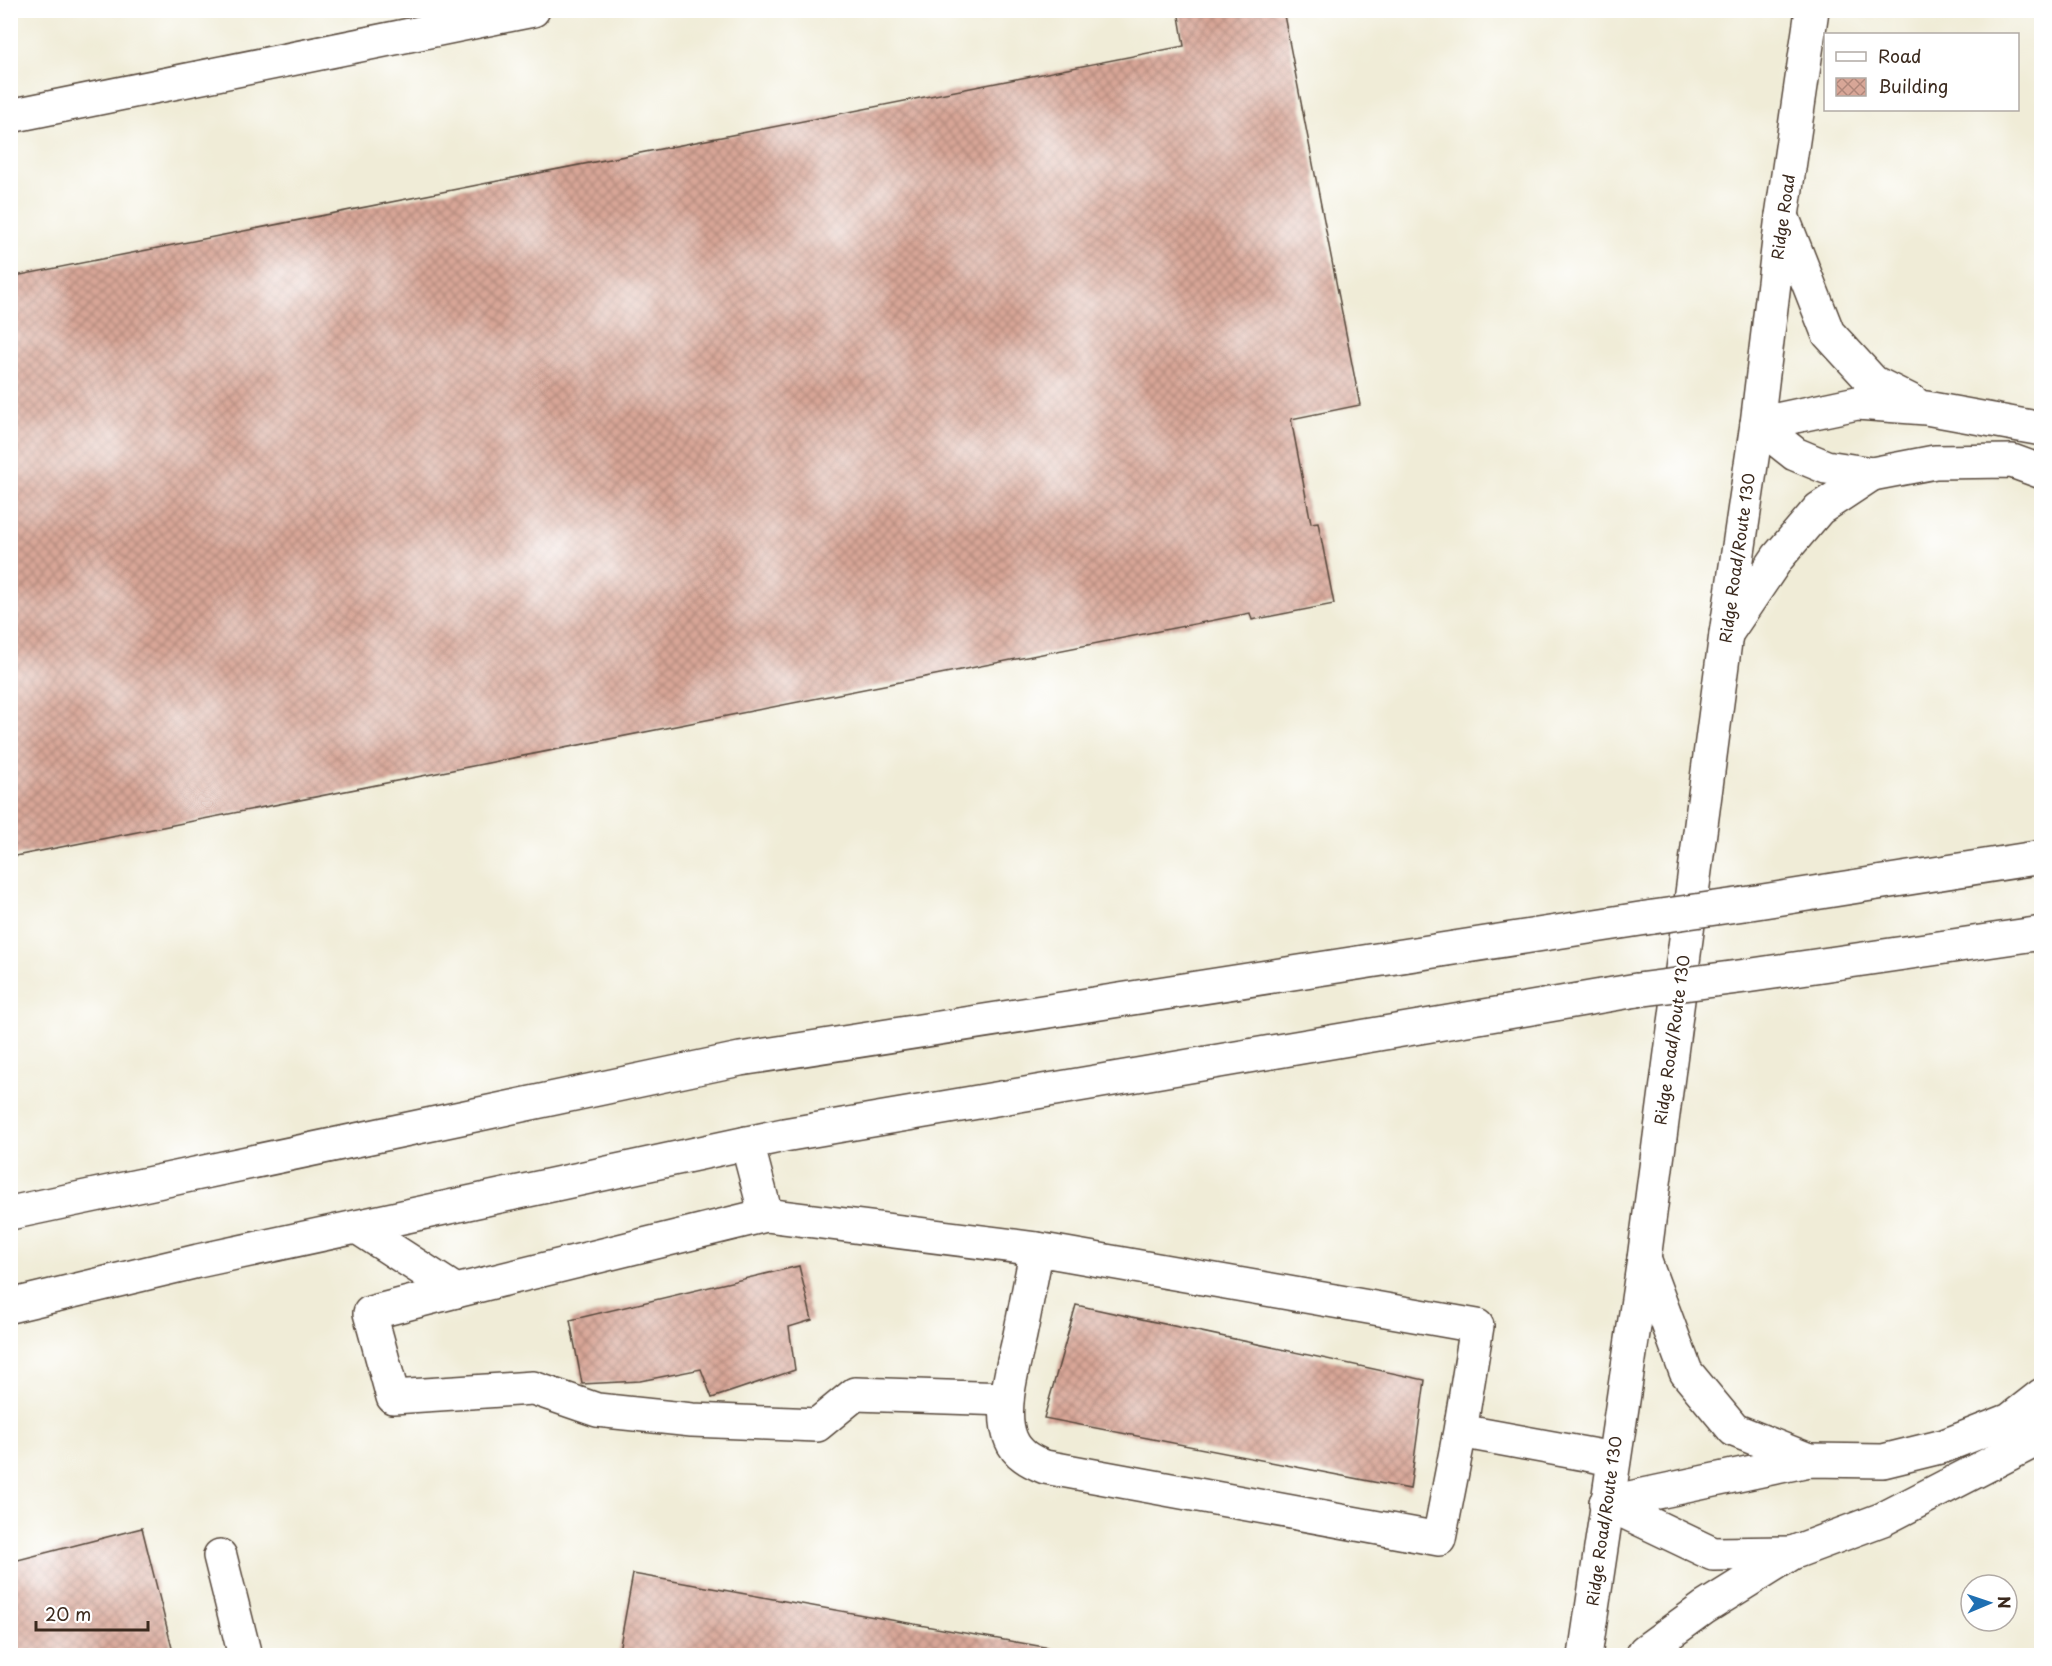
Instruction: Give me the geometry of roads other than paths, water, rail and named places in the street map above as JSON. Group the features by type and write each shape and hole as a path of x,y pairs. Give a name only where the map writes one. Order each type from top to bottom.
{"main road":[{"path":"10,116 533,10"},
{"name":"Ridge Road","path":"1757,424 1782,216 1812,10"},
{"path":"1782,216 1828,333 1874,381 1926,408"},
{"path":"1757,424 1857,403 1926,408 2042,429"},
{"path":"1757,424 1795,454 1826,467 1872,474 1935,462 2012,461 2042,472"},
{"name":"Ridge Road/Route 130","path":"1585,1656 1644,1259 1726,634 1757,424"},
{"path":"1726,634 1778,557 1819,509 1872,474"},
{"path":"10,1213 740,1059 2042,857"},
{"path":"10,1306 198,1260 784,1135 1637,990 2042,933"},
{"path":"1982,942 2042,955"},
{"path":"747,1143 766,1215"},
{"path":"1007,1399 855,1394 817,1425 692,1420 597,1410 533,1388 393,1397 370,1313 766,1215 1037,1249 1477,1326 1439,1539 1045,1467 1028,1460 1011,1439 1007,1399 1037,1249"},
{"path":"357,1227 456,1291"},
{"path":"1644,1259 1686,1372 1693,1381 1734,1430 1809,1460"},
{"path":"1606,1503 1809,1460 1883,1461 1944,1446 2010,1420 2042,1395"},
{"path":"1460,1431 1613,1459"},
{"path":"1642,1656 1645,1651 1704,1608 1792,1553 1882,1520 2042,1435"},
{"path":"1606,1503 1713,1554 1792,1553"},
{"path":"220,1556 245,1656"}]}
